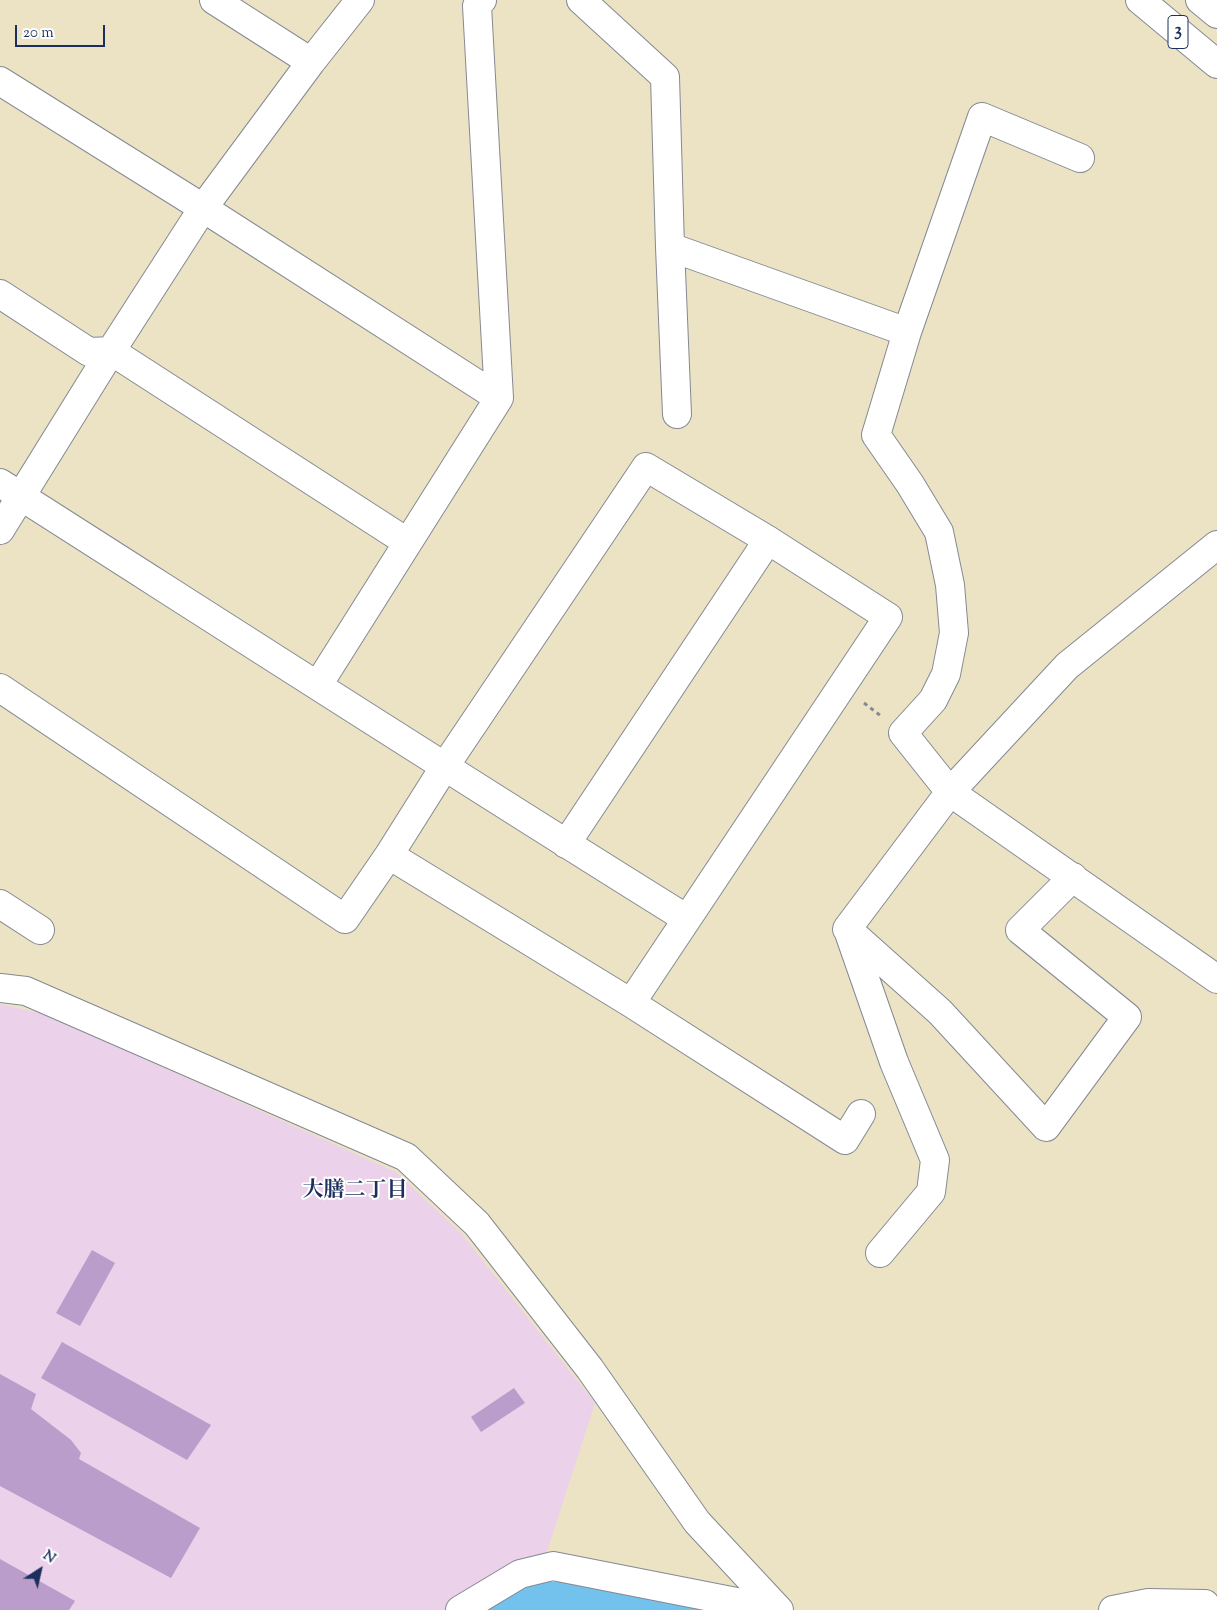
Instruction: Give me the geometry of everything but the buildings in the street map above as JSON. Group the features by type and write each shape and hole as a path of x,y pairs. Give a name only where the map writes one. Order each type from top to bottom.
{"main road":[{"path":"214,0 311,62"},
{"path":"0,530 11,490 111,350 203,208 311,62 360,0"},
{"path":"318,685 499,398 477,6 482,0"},
{"path":"581,0 665,77 677,414"},
{"name":"3","path":"1140,0 1217,64"},
{"name":"3","path":"1200,0 1217,14"},
{"path":"0,81 203,208 499,398"},
{"path":"1080,158 982,116 907,332 876,435 910,484 939,532 950,585 954,633 946,674 933,700 904,733 950,792 1217,979"},
{"path":"670,247 907,332"},
{"path":"0,294 89,352 111,350 407,542"},
{"path":"0,688 345,919 646,466 768,540 888,617 631,1003"},
{"path":"11,490 566,844 687,919"},
{"path":"566,844 768,540"},
{"path":"847,929 950,792 1068,666 1217,545"},
{"path":"389,855 631,1003 845,1140 861,1114"},
{"path":"847,929 940,1012 1046,1127 1127,1017 1020,930 1073,877"},
{"path":"0,904 40,930"},
{"path":"847,929 894,1062 935,1160 931,1192 880,1253"},
{"path":"0,988 26,991 406,1157 476,1224 590,1369 697,1522 778,1610"},
{"path":"460,1610 520,1574 553,1566 778,1610"},
{"path":"1113,1610 1148,1603 1207,1600"}],"path":[{"path":"842,685 904,733"}],"shaded area":[{"path":"0,1004 44,1014 396,1172 462,1234 595,1403 544,1561 517,1568 445,1610 0,1610"}],"water":[{"path":"533,1582 569,1582 723,1610 484,1610"}],"district":[{"name":"大膳二丁目","path":"355,1192"}]}
